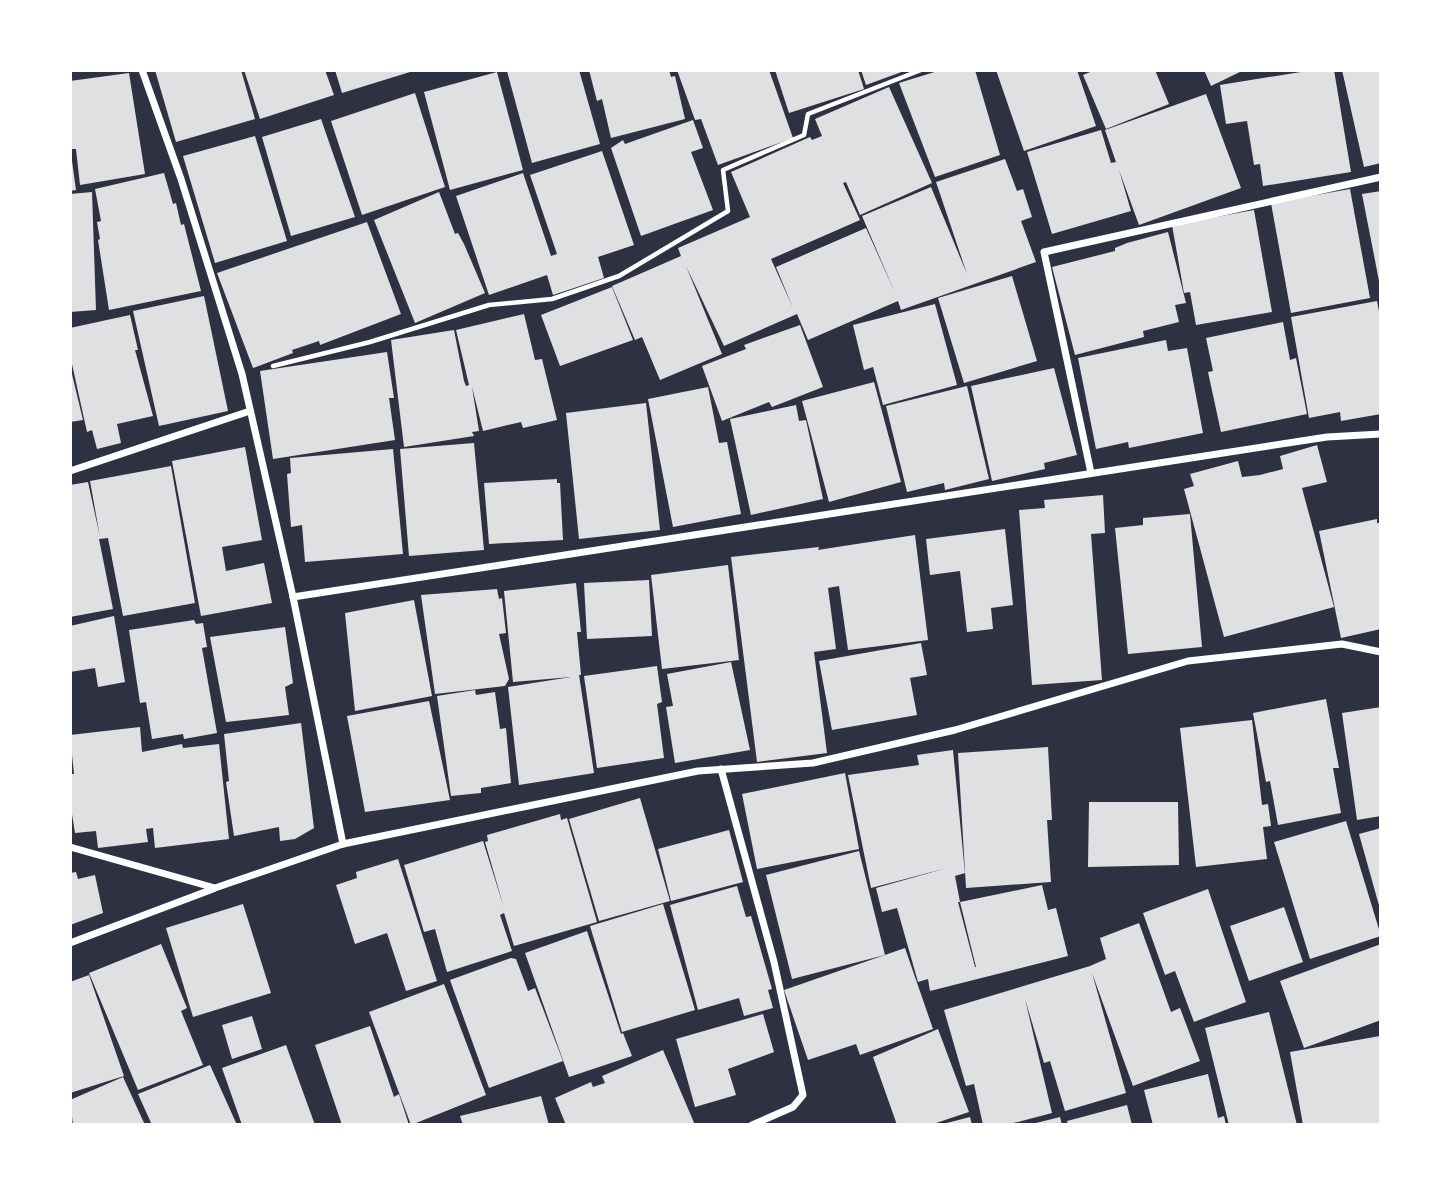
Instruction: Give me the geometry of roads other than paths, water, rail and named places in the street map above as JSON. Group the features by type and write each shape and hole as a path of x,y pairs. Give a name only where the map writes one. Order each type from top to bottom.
{"street":[{"path":"142,70 181,179 242,374 293,597 343,844"},
{"path":"1091,473 1044,252 1381,177"},
{"path":"70,471 250,411"},
{"path":"293,597 1327,437 1381,434"},
{"path":"70,943 215,888 343,844 698,771 826,760 955,730 1188,661 1342,644 1381,652"},
{"path":"721,769 775,962 803,1096 793,1107 752,1125"},
{"path":"70,848 215,888"}]}
